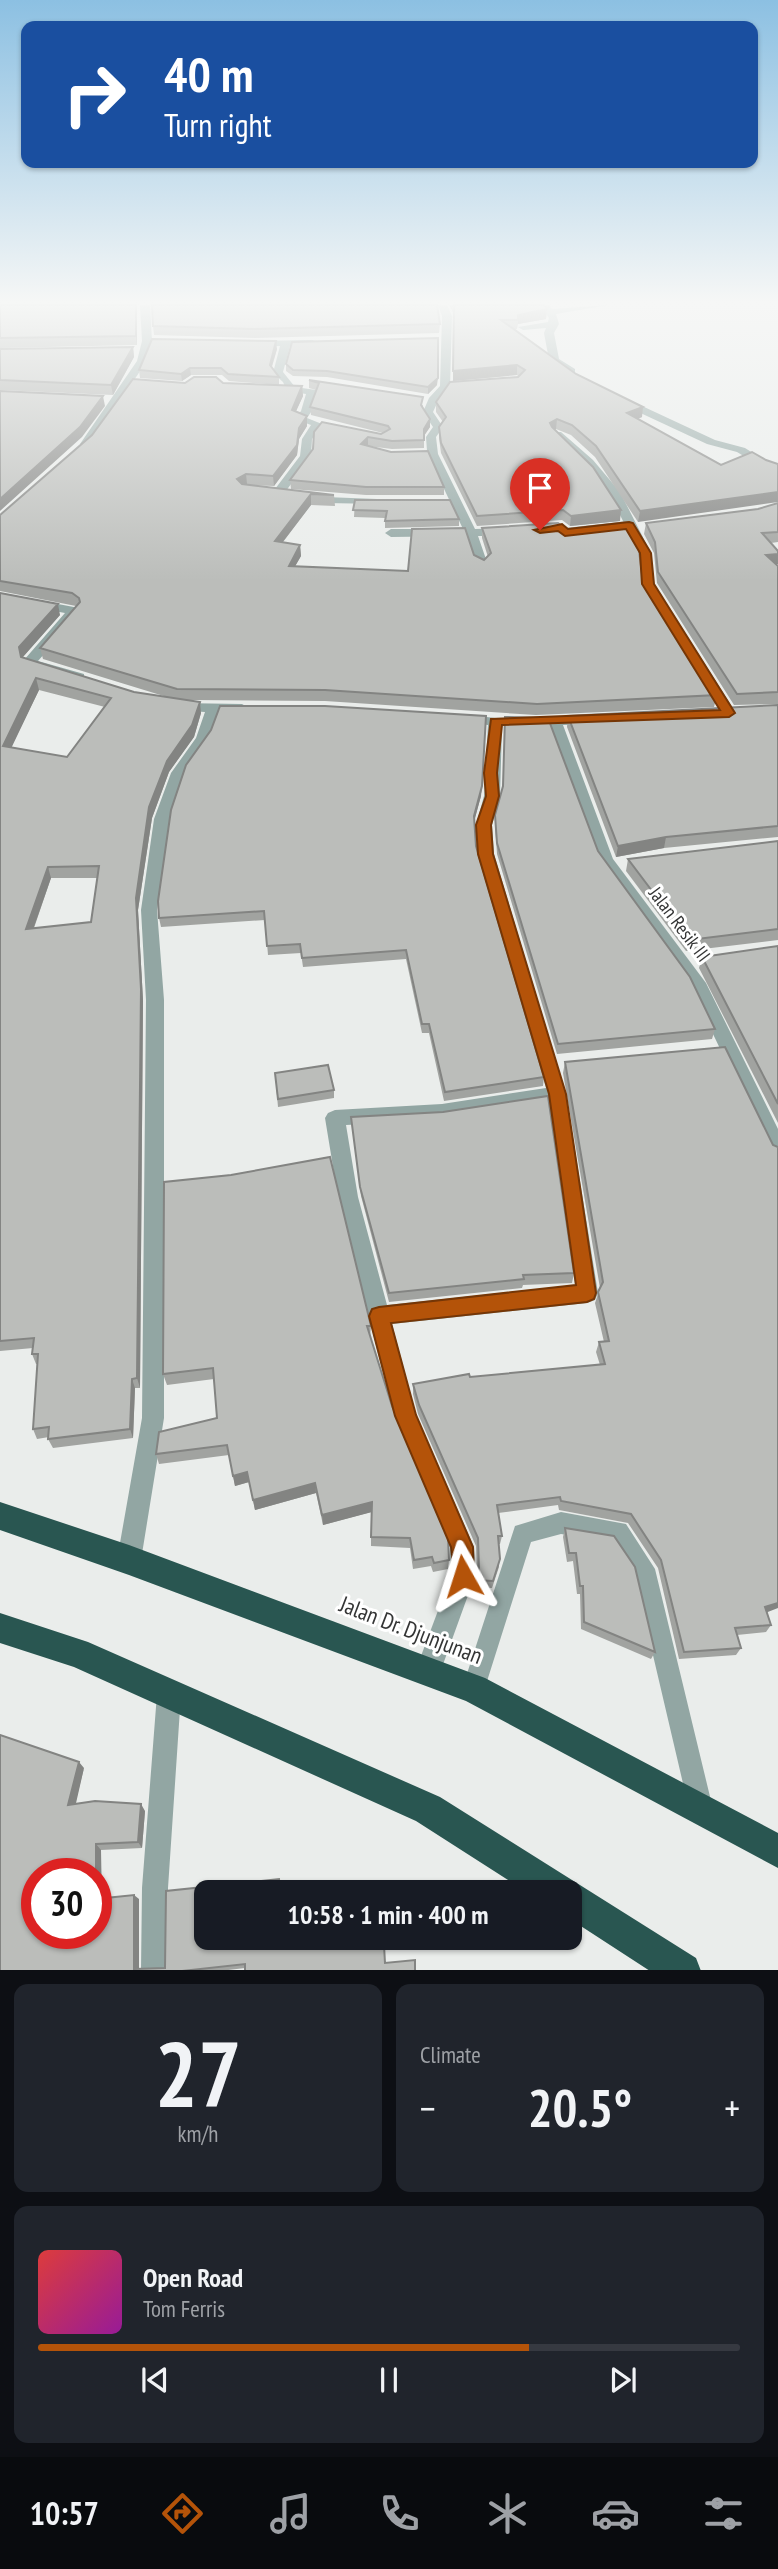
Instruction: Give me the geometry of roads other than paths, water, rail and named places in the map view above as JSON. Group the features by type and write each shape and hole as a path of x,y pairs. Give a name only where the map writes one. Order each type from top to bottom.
{"highway":[{"name":"Jalan Dr. Djunjunan","path":"0,1516 129,1560 474,1689 778,1851"},
{"path":"0,1628 78,1653 428,1810 539,1880"},
{"path":"582,1907 683,1970"}],"street":[{"path":"78,450 119,397"},
{"path":"311,397 306,412 299,419 330,427"},
{"path":"437,397 432,401 429,415 438,427 430,437 433,454 447,501 479,550 482,565"},
{"path":"614,397 711,442 741,450 769,467"},
{"path":"419,399 432,401"},
{"path":"102,400 115,401"},
{"path":"317,424 307,439 305,456 273,492 325,500 390,503"},
{"path":"557,435 589,462 614,492 626,527 645,553 648,584 729,713"},
{"path":"392,455 433,454"},
{"path":"626,527 650,527"},
{"path":"391,533 517,532"},
{"path":"0,597 74,611 29,663 56,668 99,685"},
{"path":"166,704 255,708"},
{"path":"129,1560 153,1418 155,1000 149,910 162,819 178,773 203,738 214,707"},
{"path":"450,717 495,722 608,719"},
{"path":"379,1316 587,1293 557,1094 556,1064 486,854 484,825 492,796 495,722"},
{"name":"Jalan Resik III","path":"555,722 617,865 690,960 698,983 777,1144"},
{"path":"701,1049 729,1047"},
{"path":"428,1672 463,1576 462,1547 405,1416 348,1197 335,1118 442,1112 557,1094"}],"lane":[{"path":"474,1689 523,1534 561,1523 618,1532 643,1569 701,1809"},
{"path":"154,1970 155,1888 169,1694"}]}
